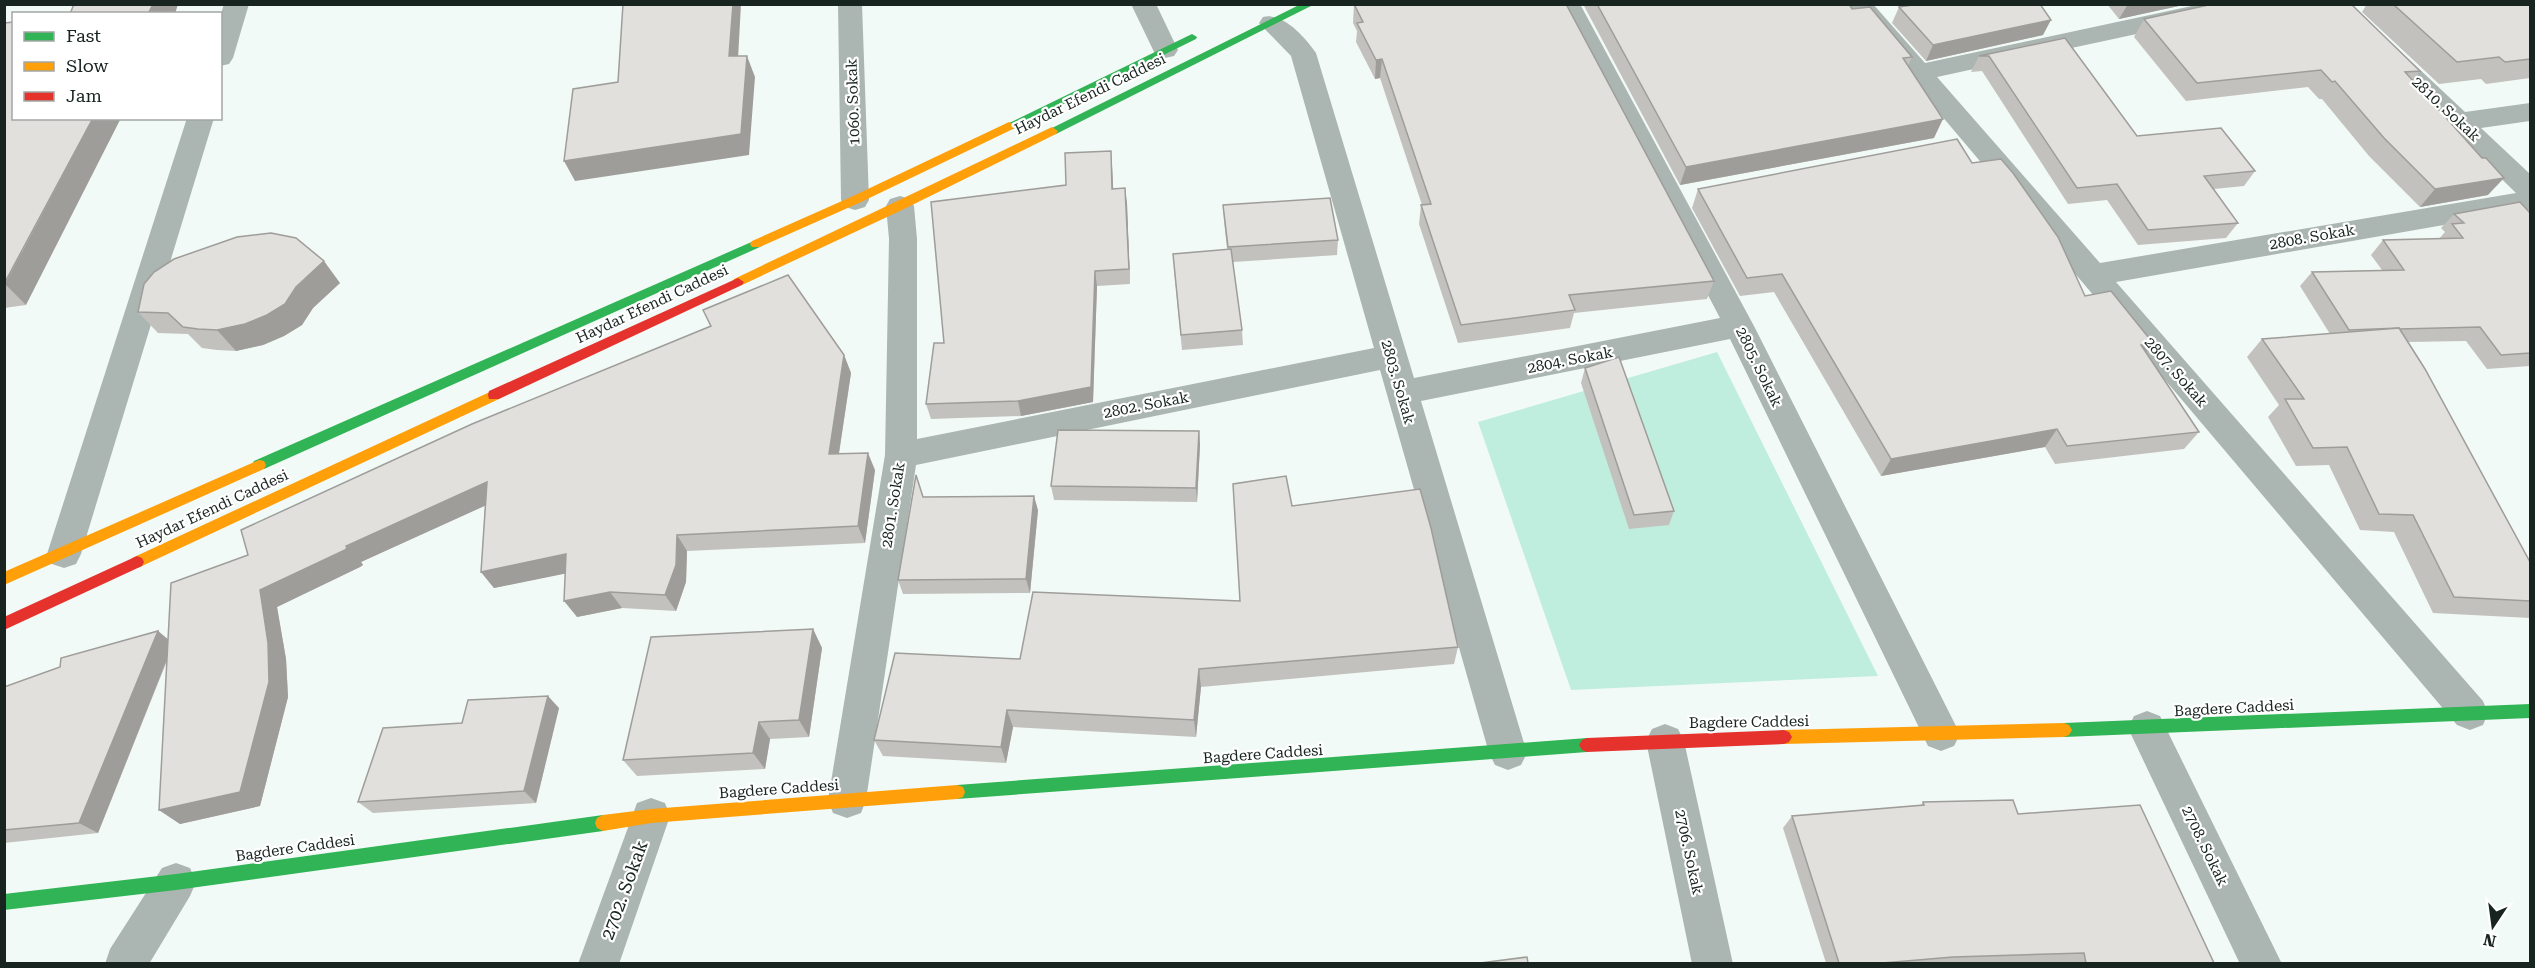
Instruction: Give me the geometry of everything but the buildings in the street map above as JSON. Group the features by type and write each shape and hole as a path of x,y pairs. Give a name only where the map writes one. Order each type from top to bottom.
{"main road":[{"name":"Haydar Efendi Caddesi","path":"4,624 900,206 1310,4"},
{"name":"Haydar Efendi Caddesi","path":"4,579 855,200 1207,30"},
{"name":"Bagdere Caddesi","path":"4,902 176,882 651,816 847,801 1665,741 2147,728 2530,711"}],"street":[{"path":"222,52 237,4"},
{"name":"1060. Sokak","path":"850,4 855,200"},
{"path":"1143,4 1165,50"},
{"name":"2805. Sokak","path":"1567,4 1684,197 1739,326 1941,734"},
{"name":"2807. Sokak","path":"1859,4 1918,73 1966,143 2092,275 2470,714"},
{"path":"1918,73 2239,4"},
{"name":"2810. Sokak","path":"2335,4 2530,190"},
{"name":"2803. Sokak","path":"1272,23 1303,53 1508,753"},
{"path":"2459,122 2530,112"},
{"path":"64,554 200,120"},
{"name":"2808. Sokak","path":"2092,275 2530,200"},
{"name":"2801. Sokak","path":"847,801 901,454 903,238 900,206"},
{"name":"2804. Sokak","path":"1401,393 1739,326"},
{"name":"2802. Sokak","path":"901,454 1390,356"},
{"name":"2708. Sokak","path":"2147,728 2262,963"},
{"name":"2706. Sokak","path":"1665,741 1713,963"},
{"name":"2702. Sokak","path":"598,963 651,816"},
{"path":"125,963 176,882"}],"green space":[{"path":"1717,352 1878,676 1571,690 1478,422"}],"traffic: fast":[{"path":"1052,131 1310,4"},
{"path":"1009,126 1192,37"},
{"path":"259,465 756,244"},
{"path":"2064,730 2530,711"},
{"path":"957,792 1587,745"},
{"path":"4,902 176,882 603,823"}],"traffic: slow":[{"path":"756,244 855,200 1009,126"},
{"path":"738,282 1052,131"},
{"path":"137,562 494,395"},
{"path":"4,579 259,465"},
{"path":"1784,737 2064,730"},
{"path":"603,823 651,816 957,792"}],"traffic: jam":[{"path":"494,395 738,282"},
{"path":"4,624 137,562"},
{"path":"1587,745 1784,737"}]}
